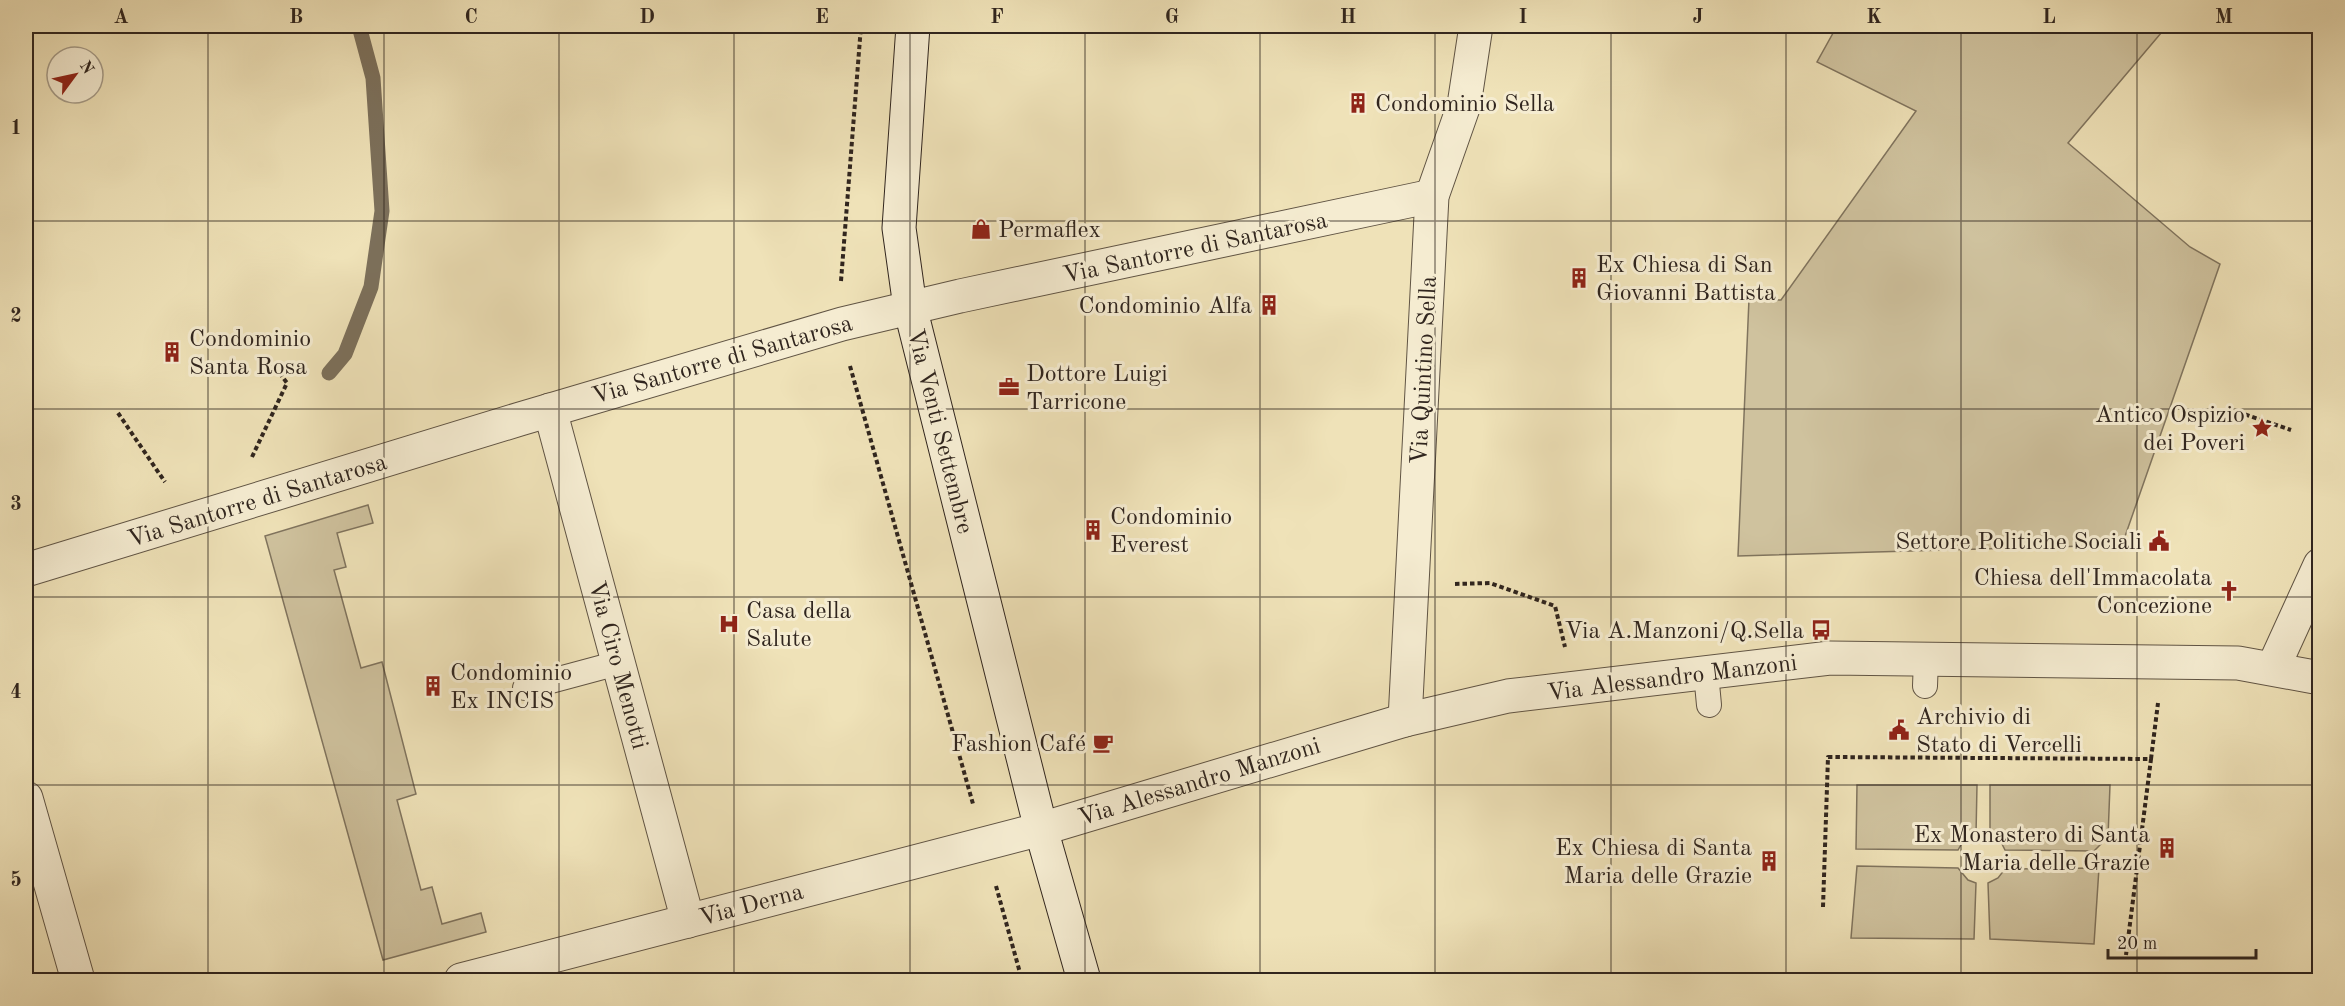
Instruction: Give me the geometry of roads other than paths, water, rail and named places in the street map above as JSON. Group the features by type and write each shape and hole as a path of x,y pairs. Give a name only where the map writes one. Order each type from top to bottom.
{"street":[{"name":"Via Venti Settembre","path":"913,26 899,228 910,308 1041,828 1084,981"},
{"name":"Via Quintino Sella","path":"1404,720 1432,196 1464,105 1476,26"},
{"name":"Via Santorre di Santarosa","path":"26,570 550,410 842,324 1432,196"},
{"name":"Via Ciro Menotti","path":"550,410 688,921"},
{"path":"2273,668 2319,565"},
{"name":"Via Alessandro Manzoni","path":"1041,828 1404,720 1508,696 1830,658 1926,673 2238,663 2319,678"},
{"path":"26,798 78,981"},
{"name":"Via Derna","path":"461,981 1041,828"}],"lane":[{"path":"525,688 618,663"},
{"path":"1706,673 1709,705"}],"waterway":[{"path":"329,373 345,354 371,287 382,211 373,78 359,26"}],"place":[{"name":"Condominio Sella","path":"1358,103"},
{"name":"Permaflex","path":"981,229"},
{"name":"Ex Chiesa di San Giovanni Battista","path":"1579,278"},
{"name":"Condominio Alfa","path":"1269,305"},
{"name":"Condominio Santa Rosa","path":"172,352"},
{"name":"Dottore Luigi Tarricone","path":"1009,387"},
{"name":"Antico Ospizio dei Poveri","path":"2262,428"},
{"name":"Condominio Everest","path":"1093,530"},
{"name":"Settore Politiche Sociali","path":"2159,541"},
{"name":"Chiesa dell'Immacolata Concezione","path":"2229,591"},
{"name":"Casa della Salute","path":"729,624"},
{"name":"Via A.Manzoni/Q.Sella","path":"1821,630"},
{"name":"Condominio Ex INCIS","path":"433,686"},
{"name":"Archivio di Stato di Vercelli","path":"1899,730"},
{"name":"Fashion Café","path":"1103,743"},
{"name":"Ex Monastero di Santa Maria delle Grazie","path":"2167,848"},
{"name":"Ex Chiesa di Santa Maria delle Grazie","path":"1769,861"}]}
